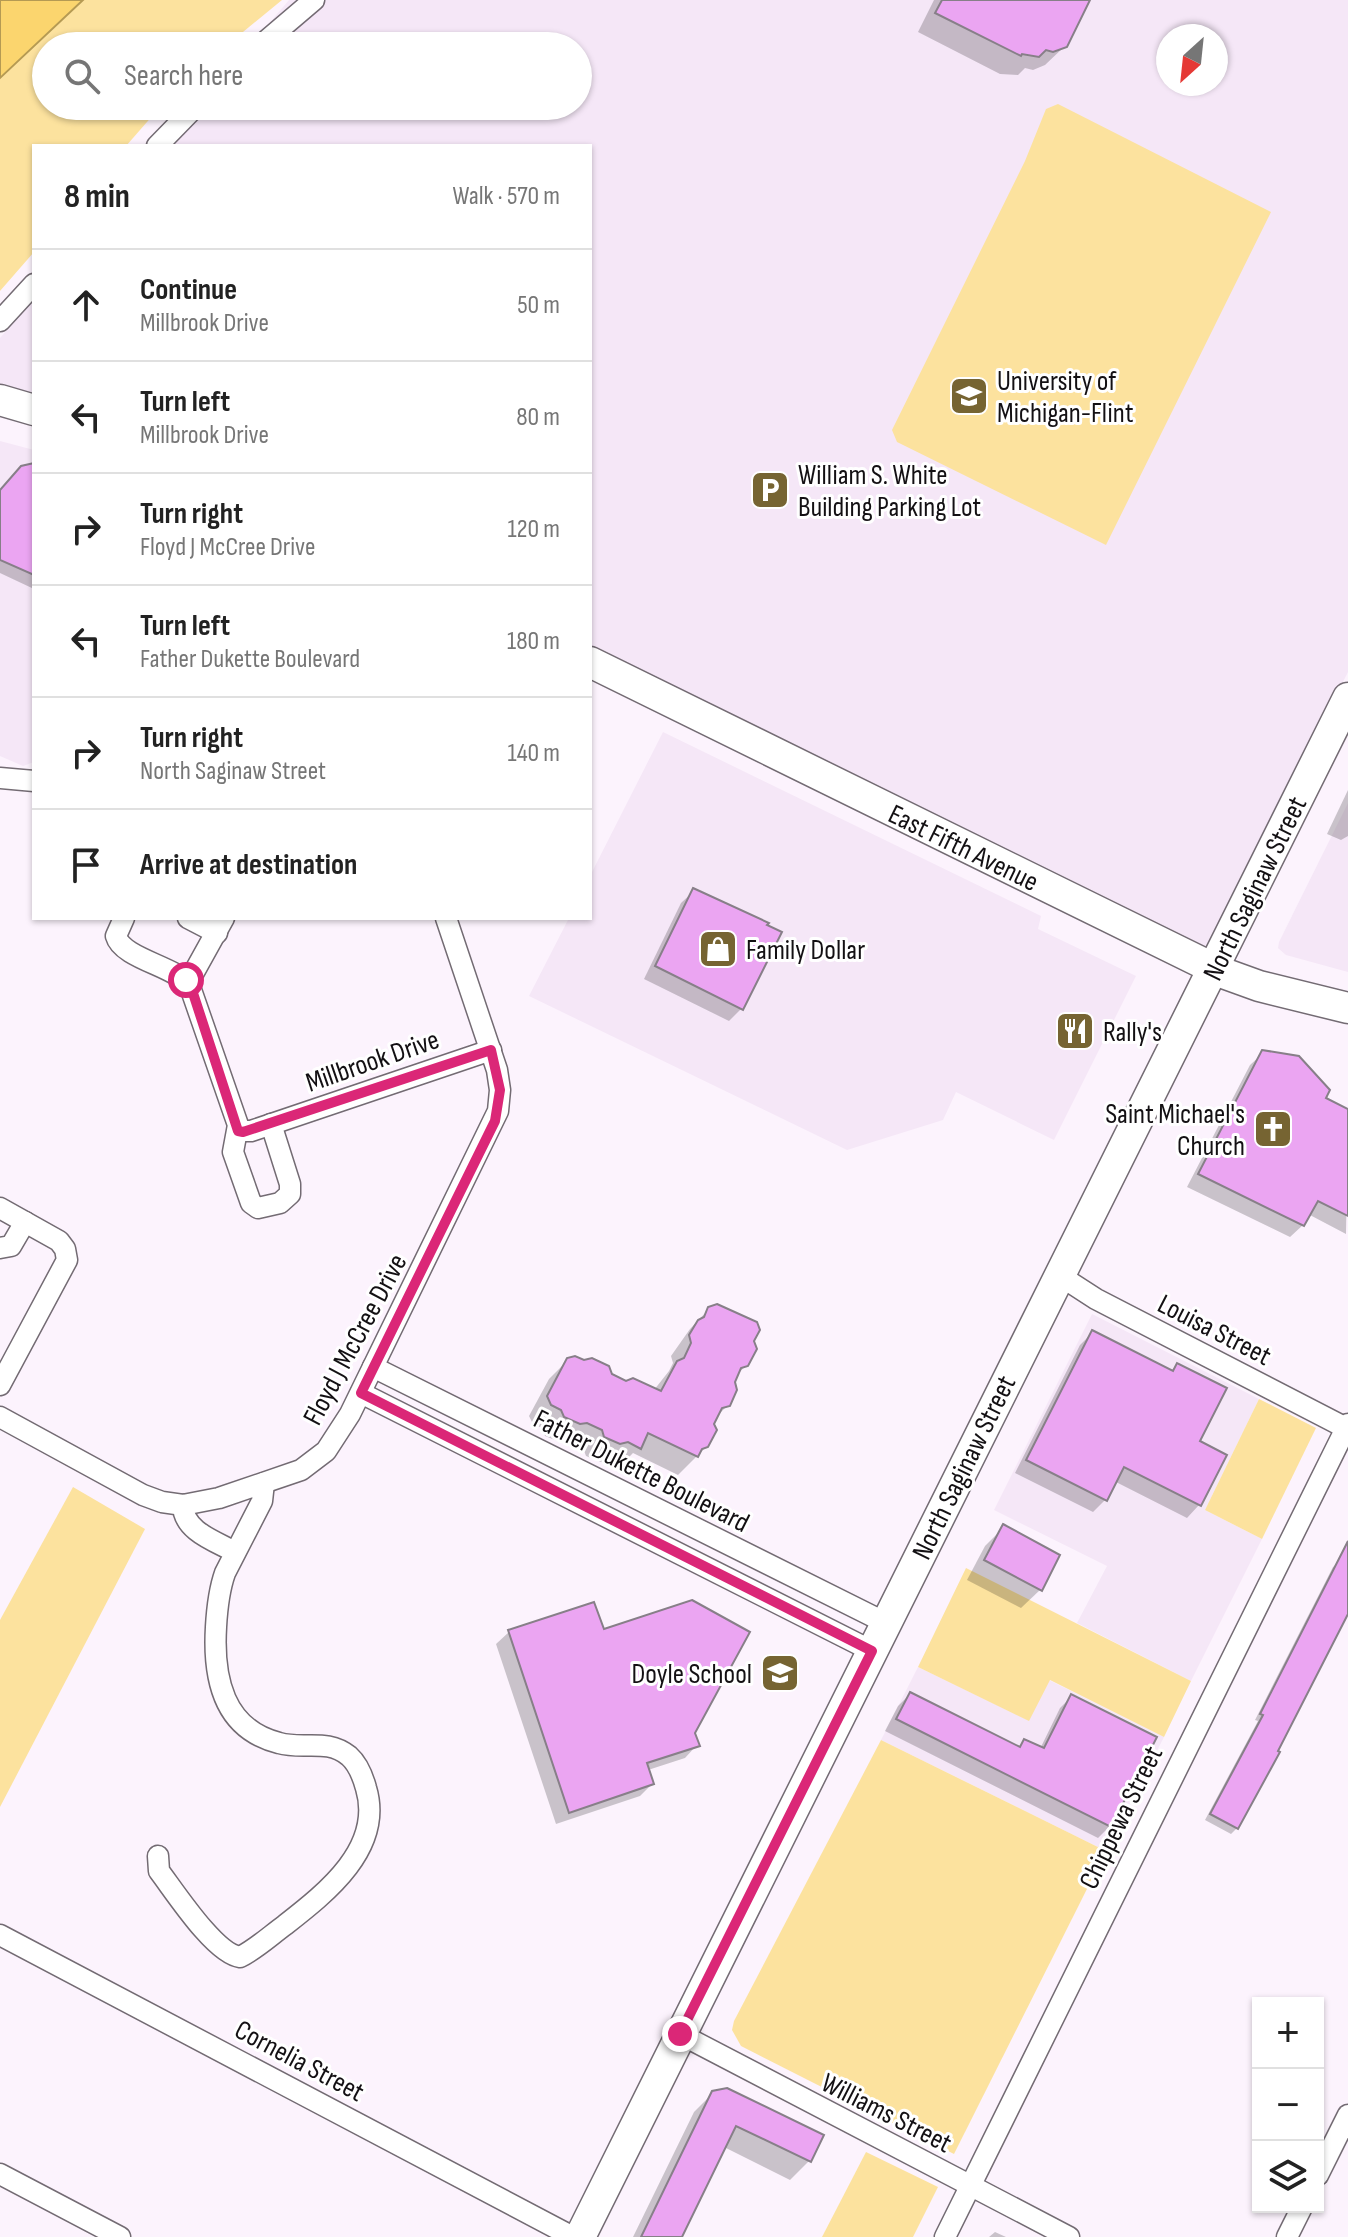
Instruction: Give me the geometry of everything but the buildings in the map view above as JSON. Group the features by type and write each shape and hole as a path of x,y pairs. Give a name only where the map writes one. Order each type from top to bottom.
{"main road":[{"path":"0,400 32,409"},
{"name":"East Fifth Avenue","path":"592,663 1214,969 1259,986 1348,1008"},
{"name":"North Saginaw Street","path":"580,2237 1348,698"}],"street":[{"path":"276,32 314,0"},
{"path":"159,144 182,120"},
{"path":"0,321 32,286"},
{"path":"0,778 32,781"},
{"path":"123,920 116,936 121,946 188,983 238,1131 232,1148 249,1198 258,1208 285,1201 291,1189 271,1124"},
{"path":"188,983 220,925 197,920"},
{"name":"Floyd J McCree Drive","path":"0,1417 143,1495 183,1505 208,1501 301,1470 318,1458 337,1437 495,1121 500,1090 491,1050 447,920"},
{"name":"Millbrook Drive","path":"238,1131 251,1131 491,1050"},
{"path":"0,1208 59,1241 65,1249 67,1260 0,1385"},
{"path":"0,1248 11,1246 25,1222"},
{"name":"Louisa Street","path":"1059,1275 1096,1299 1347,1427"},
{"name":"Father Dukette Boulevard","path":"373,1367 886,1623"},
{"name":"Father Dukette Boulevard","path":"361,1393 872,1651"},
{"path":"475,1451 488,1424"},
{"name":"Chippewa Street","path":"945,2237 1268,1580 1347,1427"},
{"path":"537,1482 550,1455"},
{"path":"158,1856 159,1871 215,1942 228,1954 240,1957 339,1880 356,1852 369,1820 368,1792 360,1771 349,1757 329,1745 289,1745 271,1741 244,1726 227,1705 217,1672 215,1642 221,1585 262,1501 264,1483"},
{"path":"183,1505 184,1518 191,1527 235,1552"},
{"name":"Cornelia Street","path":"0,1935 573,2237"},
{"name":"Williams Street","path":"680,2034 1069,2237"},
{"path":"1324,2163 1348,2115"},
{"path":"0,2174 120,2237"},
{"path":"1287,2237 1299,2213"}],"shaded area":[{"path":"0,0 282,0 243,32 32,32 32,120 149,120 128,144 32,144 32,254 0,291"},
{"path":"0,0 83,0 49,32 32,32 32,48 0,78"},
{"name":"University of Michigan-Flint","path":"289,0 1348,0 1348,672 1206,951 592,647 592,144 168,144 188,120 592,120 592,32 262,32"},
{"path":"1058,104 1271,212 1106,545 897,442 892,430 1025,161 1046,109"},
{"path":"32,302 32,393 0,387 0,338"},
{"path":"0,441 32,449 32,763 23,766 0,756"},
{"path":"663,732 1041,916 1038,929 1136,976 1054,1140 956,1092 943,1120 847,1150 529,996 568,920 592,920 592,872"},
{"path":"1348,803 1348,972 1286,955 1278,948"},
{"path":"1092,1314 1259,1399 1205,1510 1262,1539 1191,1681 1077,1623 1107,1566 994,1510"},
{"path":"1259,1399 1316,1428 1262,1539 1205,1510"},
{"path":"73,1487 145,1529 0,1807 0,1620"},
{"path":"966,1568 1191,1681 1164,1737 1050,1680 1029,1721 918,1667"},
{"path":"918,1667 1028,1720 1049,1680 1164,1737 1106,1851 881,1740"},
{"path":"881,1740 1106,1851 954,2154 741,2046 732,2030"},
{"path":"866,2152 938,2187 913,2237 822,2237"}],"place":[{"name":"University of Michigan-Flint","path":"969,396"},
{"name":"William S. White Building Parking Lot","path":"770,490"},
{"name":"Family Dollar","path":"718,949"},
{"name":"Rally's","path":"1075,1031"},
{"name":"Saint Michael's Church","path":"1273,1129"},
{"name":"Doyle School","path":"780,1673"}],"route":[{"path":"186,980 192,990 238,1131 251,1131 491,1050 500,1090 495,1121 361,1393 872,1651 680,2034"}]}
